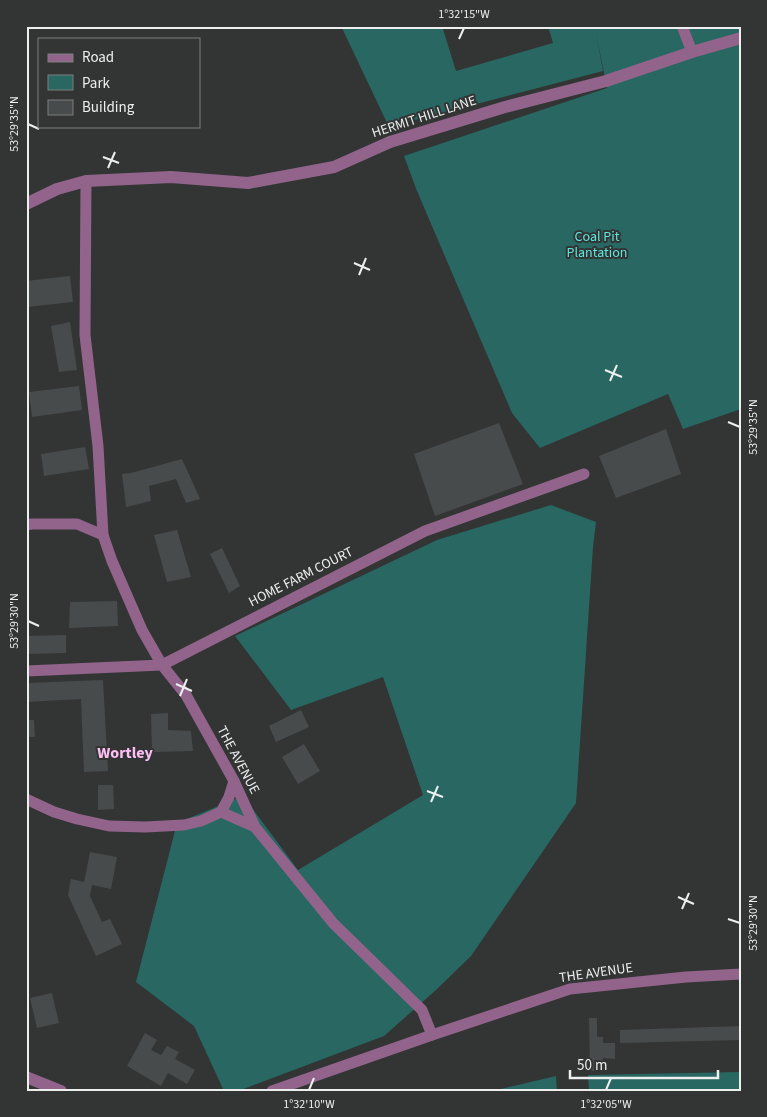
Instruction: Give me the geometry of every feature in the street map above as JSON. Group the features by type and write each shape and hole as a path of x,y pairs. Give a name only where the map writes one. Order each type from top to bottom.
{"street":[{"name":"HERMIT HILL LANE","path":"26,204 57,189 86,181 171,177 248,183 334,167 390,142 504,107 606,81 692,52 741,38"},
{"path":"26,1077 61,1091"}],"lane":[{"path":"682,26 692,52"},
{"name":"THE AVENUE","path":"86,181 85,335 98,446 103,535 112,561 142,630 162,665 186,695 234,780 254,827 333,923 422,1010 432,1035"},
{"name":"HOME FARM COURT","path":"26,671 162,665 425,531 584,474"},
{"path":"26,525 77,524 103,535"},
{"path":"26,799 77,820 109,826 184,825 201,821 221,812 229,797 234,780"},
{"path":"221,812 254,827"},
{"name":"THE AVENUE","path":"272,1091 570,989 686,977 741,974"}],"green space":[{"name":"Coal Pit Plantation","path":"341,26 442,26 456,71 553,43 548,26 741,26 741,409 683,429 668,394 540,448 512,413 417,191 404,156 607,88 596,33 603,71 389,127"},
{"path":"551,505 596,522 576,803 471,956 384,1036 238,1091 224,1091 194,1026 136,982 177,823 243,796 298,870 423,795 383,677 291,710 235,636 437,540"},
{"path":"741,1072 741,1091 589,1091 588,1075"},
{"path":"556,1076 557,1091 492,1091"}],"building":[{"path":"70,276 73,302 26,307 26,281"},
{"path":"70,322 77,370 59,372 51,326"},
{"path":"79,386 82,410 32,417 29,392"},
{"path":"499,423 523,484 435,516 414,454"},
{"path":"666,429 681,474 616,498 599,456"},
{"path":"85,447 89,469 44,476 41,454"},
{"path":"182,459 200,499 186,503 176,479 149,486 151,501 126,507 122,474"},
{"path":"177,530 191,577 167,582 154,535"},
{"path":"222,548 240,586 229,593 210,554"},
{"path":"117,601 118,626 69,628 70,602"},
{"path":"66,635 66,653 26,654 26,636"},
{"path":"103,680 108,771 84,772 81,699 26,702 26,683"},
{"path":"301,710 309,727 276,742 269,726"},
{"path":"168,713 168,730 191,731 193,751 152,752 151,714"},
{"path":"26,720 34,720 35,737 26,737"},
{"path":"304,744 320,771 298,784 282,757"},
{"path":"98,785 113,785 114,809 98,810"},
{"path":"90,852 117,857 111,889 92,885 90,896 102,922 110,919 122,944 96,956 68,895 71,879 84,882"},
{"path":"52,993 59,1023 37,1028 30,998"},
{"path":"589,1018 597,1018 597,1037 603,1037 603,1043 615,1043 615,1059 603,1058 602,1071 590,1071"},
{"path":"741,1026 741,1040 620,1043 620,1030"},
{"path":"145,1033 157,1040 151,1050 161,1055 167,1046 179,1052 175,1059 195,1070 187,1084 168,1073 161,1086 127,1066"}],"district":[{"name":"Wortley","path":"125,753"}]}
